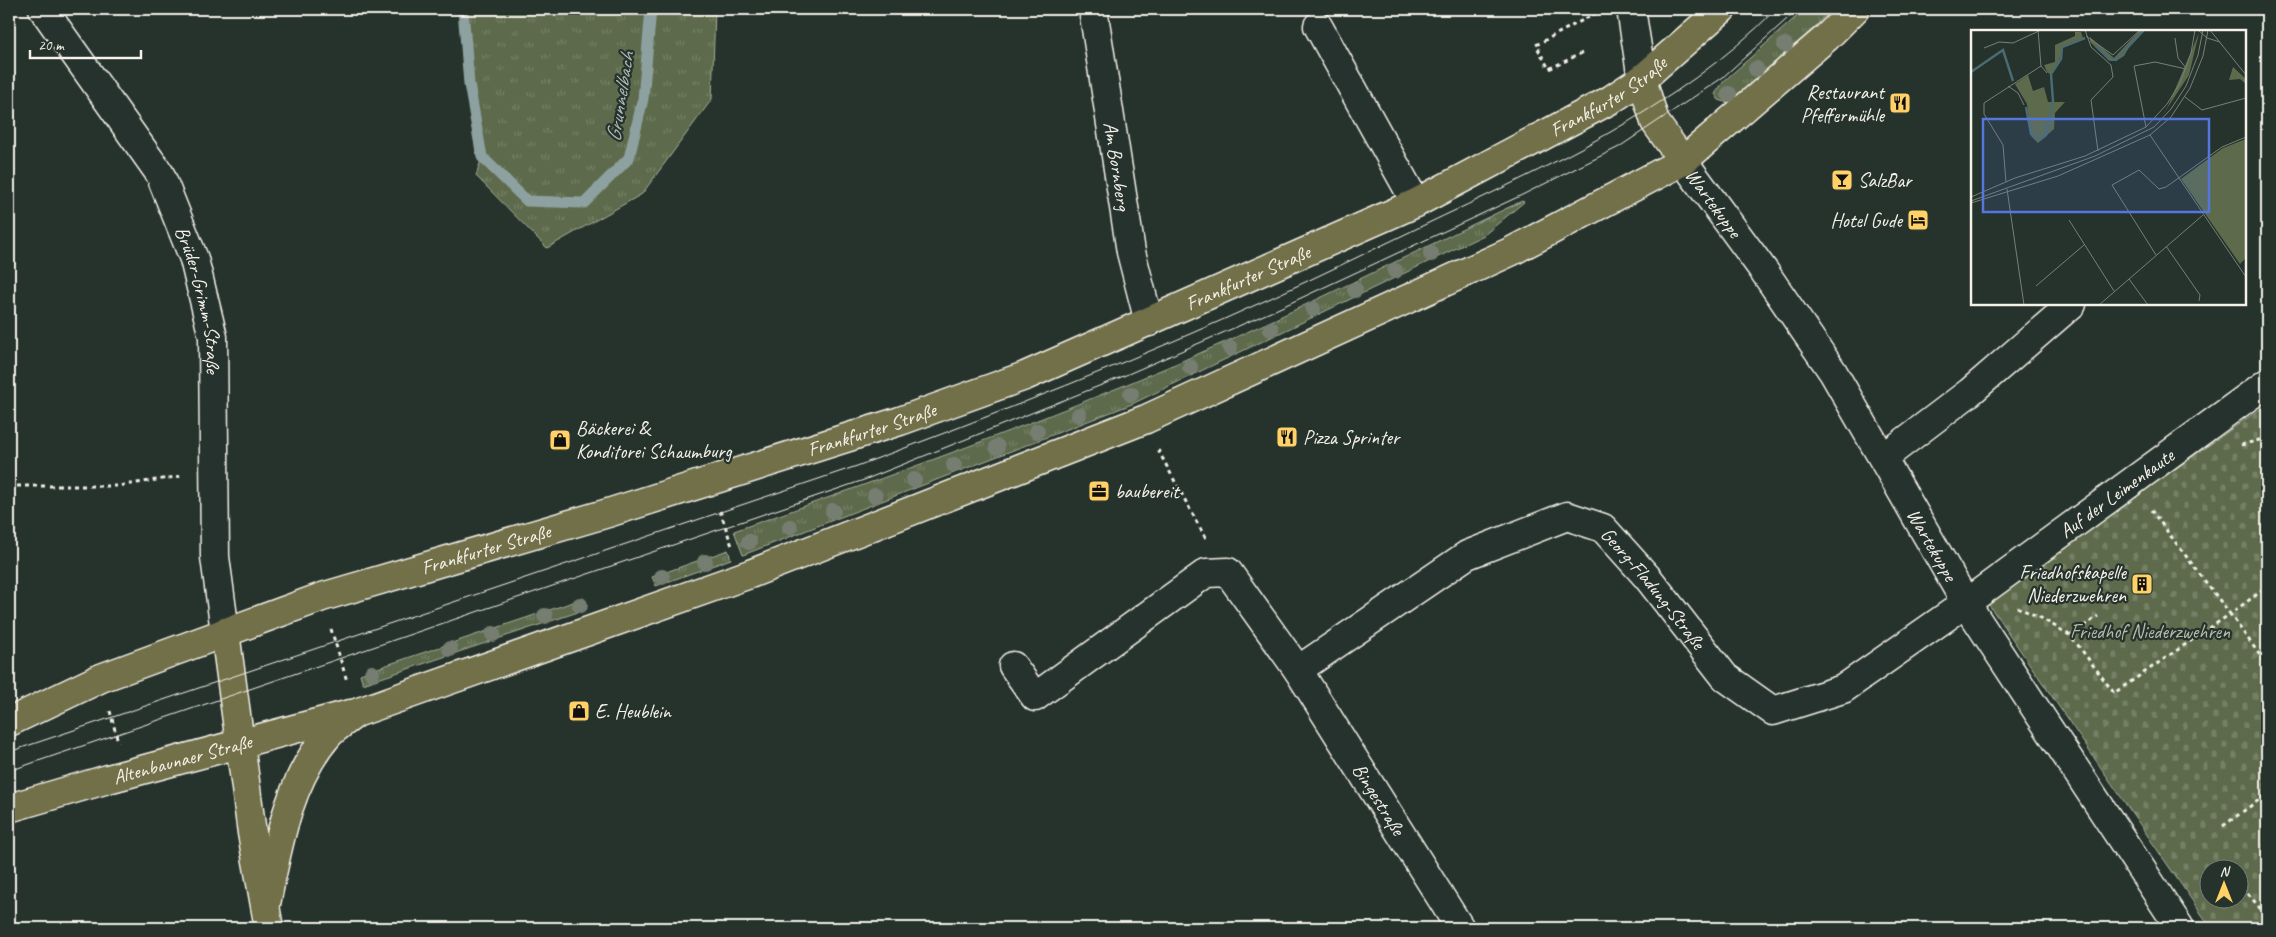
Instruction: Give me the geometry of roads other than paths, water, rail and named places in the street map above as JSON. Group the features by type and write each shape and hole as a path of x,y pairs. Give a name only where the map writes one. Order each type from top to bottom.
{"main road":[{"name":"Frankfurter Straße","path":"225,632 322,597 608,513 926,411 1025,376 1416,203 1612,100 1642,79 1722,9"},
{"path":"267,916 281,831 312,757 331,733 356,713 742,577 1146,419 1510,252 1682,160 1819,45 1856,9"},
{"path":"1642,79 1655,122 1682,160"},
{"path":"9,722 101,678 225,632 252,834 267,916"},
{"name":"Altenbaunaer Straße","path":"9,808 126,774 356,713"}],"street":[{"name":"Brüder-Grimm-Straße","path":"43,9 160,174 194,259 213,337 215,556 225,632"},
{"name":"Am Bornberg","path":"1093,9 1131,252 1150,322"},
{"path":"1631,9 1642,79"},
{"path":"1318,26 1416,203"},
{"name":"Wartekuppe","path":"1682,160 1764,271 1833,372 1966,603 2180,928"},
{"path":"1882,458 1970,392 2071,305"},
{"name":"Auf der Leimenkaute","path":"1966,603 2267,382"},
{"name":"Georg-Fladung-Straße","path":"1298,670 1467,555 1567,516 1603,528 1648,578 1725,677 1773,711 1844,688 1966,603"},
{"name":"Bingestraße","path":"1013,666 1035,696 1206,573 1228,572 1298,670 1460,928"}],"waterway":[{"name":"Grunnelbach","path":"463,9 469,84 482,157 527,201 584,203 629,158 643,99 651,9"}],"tram line":[{"path":"9,752 857,466 1117,365 1327,272 1562,158 1653,107 1737,45 1776,9"},
{"path":"9,771 864,480 1119,378 1273,311 1520,196 1619,147 1722,78 1798,9"}],"place":[{"name":"Restaurant Pfeffermühle","path":"1900,103"},
{"name":"SalzBar","path":"1842,180"},
{"name":"Hotel Gude","path":"1918,220"},
{"name":"Pizza Sprinter","path":"1287,437"},
{"name":"Bäckerei & Konditorei Schaumburg","path":"560,440"},
{"name":"baubereit","path":"1099,491"},
{"name":"Friedhofskapelle Niederzwehren","path":"2142,584"},
{"name":"E. Heublein","path":"579,711"}],"park label":[{"name":"Friedhof Niederzwehren","path":"2150,631"}]}
